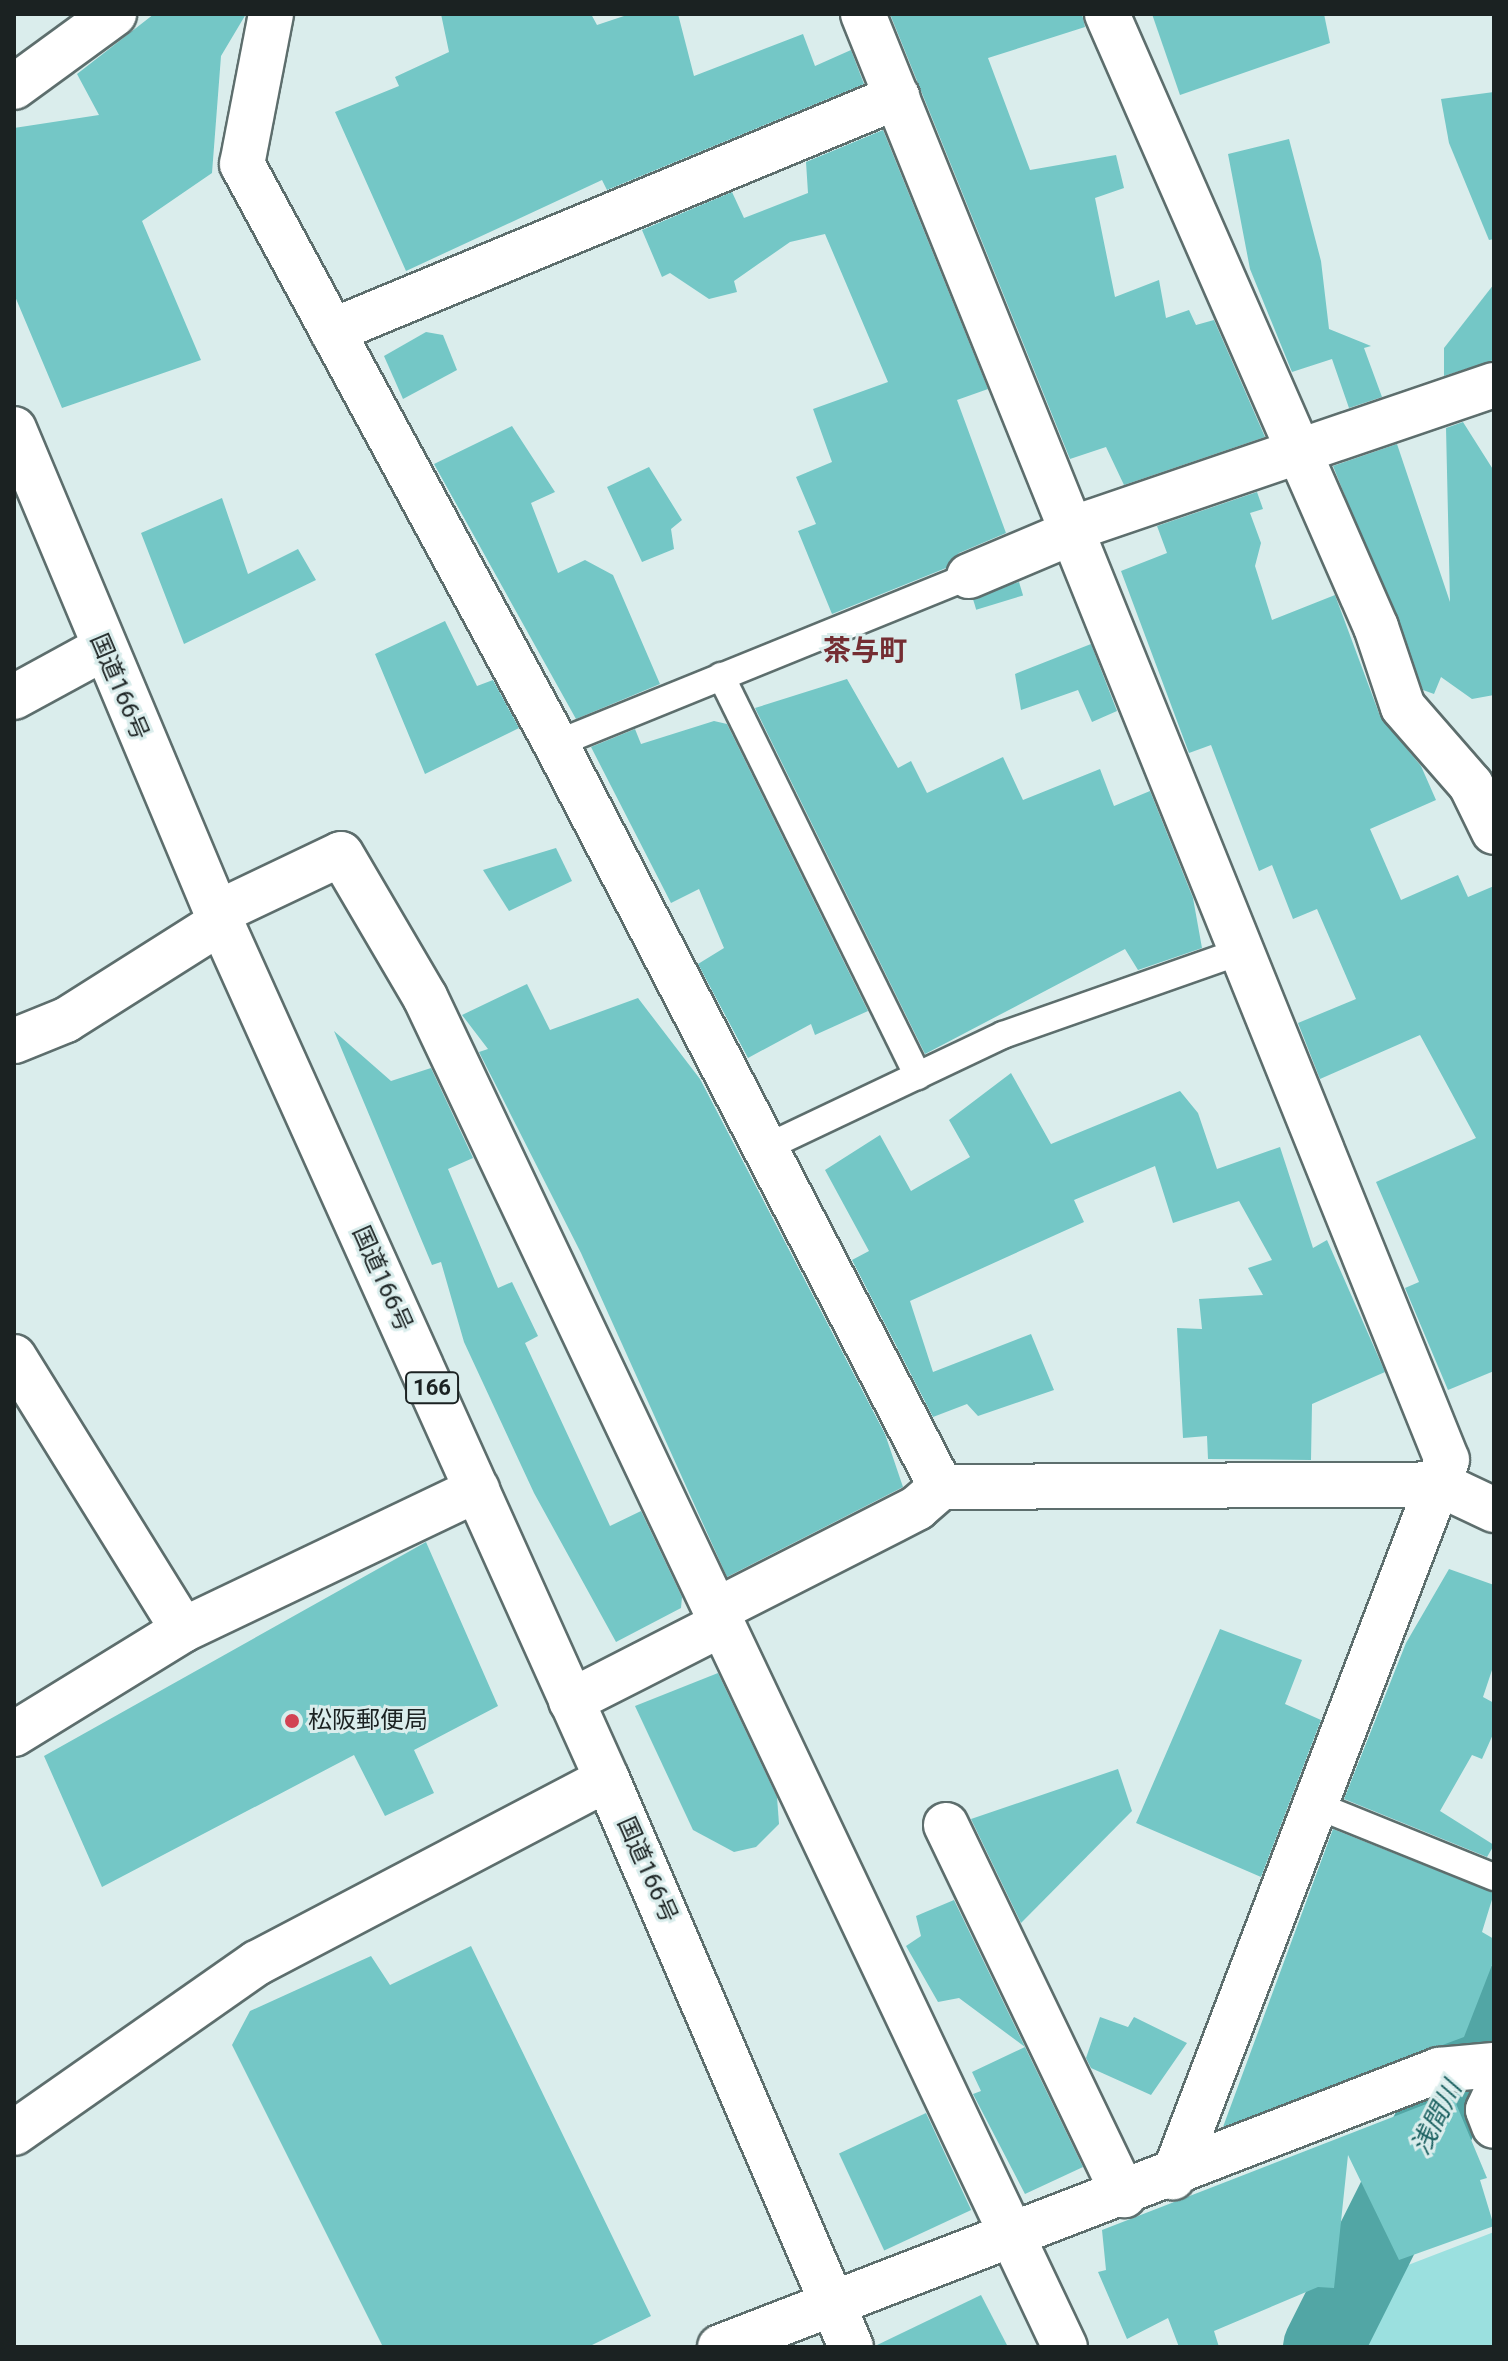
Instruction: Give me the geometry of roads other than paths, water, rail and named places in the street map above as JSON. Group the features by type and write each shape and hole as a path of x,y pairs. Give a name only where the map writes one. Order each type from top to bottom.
{"main road":[{"path":"14,87 114,14"},
{"path":"271,14 242,164 556,744 763,1149 941,1487"},
{"path":"863,14 1447,1460 1318,1806 1173,2177"},
{"path":"1107,14 1298,446 1403,707 1471,785 1494,832"},
{"path":"332,331 897,97"},
{"path":"969,576 1072,530 1298,446 1494,385"},
{"name":"国道166号","path":"14,429 102,649 219,918 607,1779 837,2303 851,2347"},
{"path":"14,697 102,649"},
{"path":"14,1041 66,1020 219,918 341,854 425,997 1065,2347"},
{"path":"14,1357 183,1630"},
{"path":"571,1701 917,1508 941,1487 1439,1484 1494,1510"},
{"path":"14,1734 183,1630 477,1490"},
{"path":"14,2133 257,1963 607,1779"},
{"path":"946,1825 1124,2195"},
{"path":"720,2347 1173,2177 1439,2070 1494,2065"},
{"path":"1494,2097 1488,2110 1494,2126"}],"lane":[{"path":"556,744 969,576"},
{"path":"721,676 918,1076"},
{"path":"763,1149 1003,1035 1242,951"},
{"path":"1318,1806 1494,1877"}],"waterway":[{"name":"浅間川","path":"1323,2347 1494,2005"}],"place":[{"name":"松阪郵便局","path":"292,1721"}],"district":[{"name":"茶与町","path":"865,651"}]}
